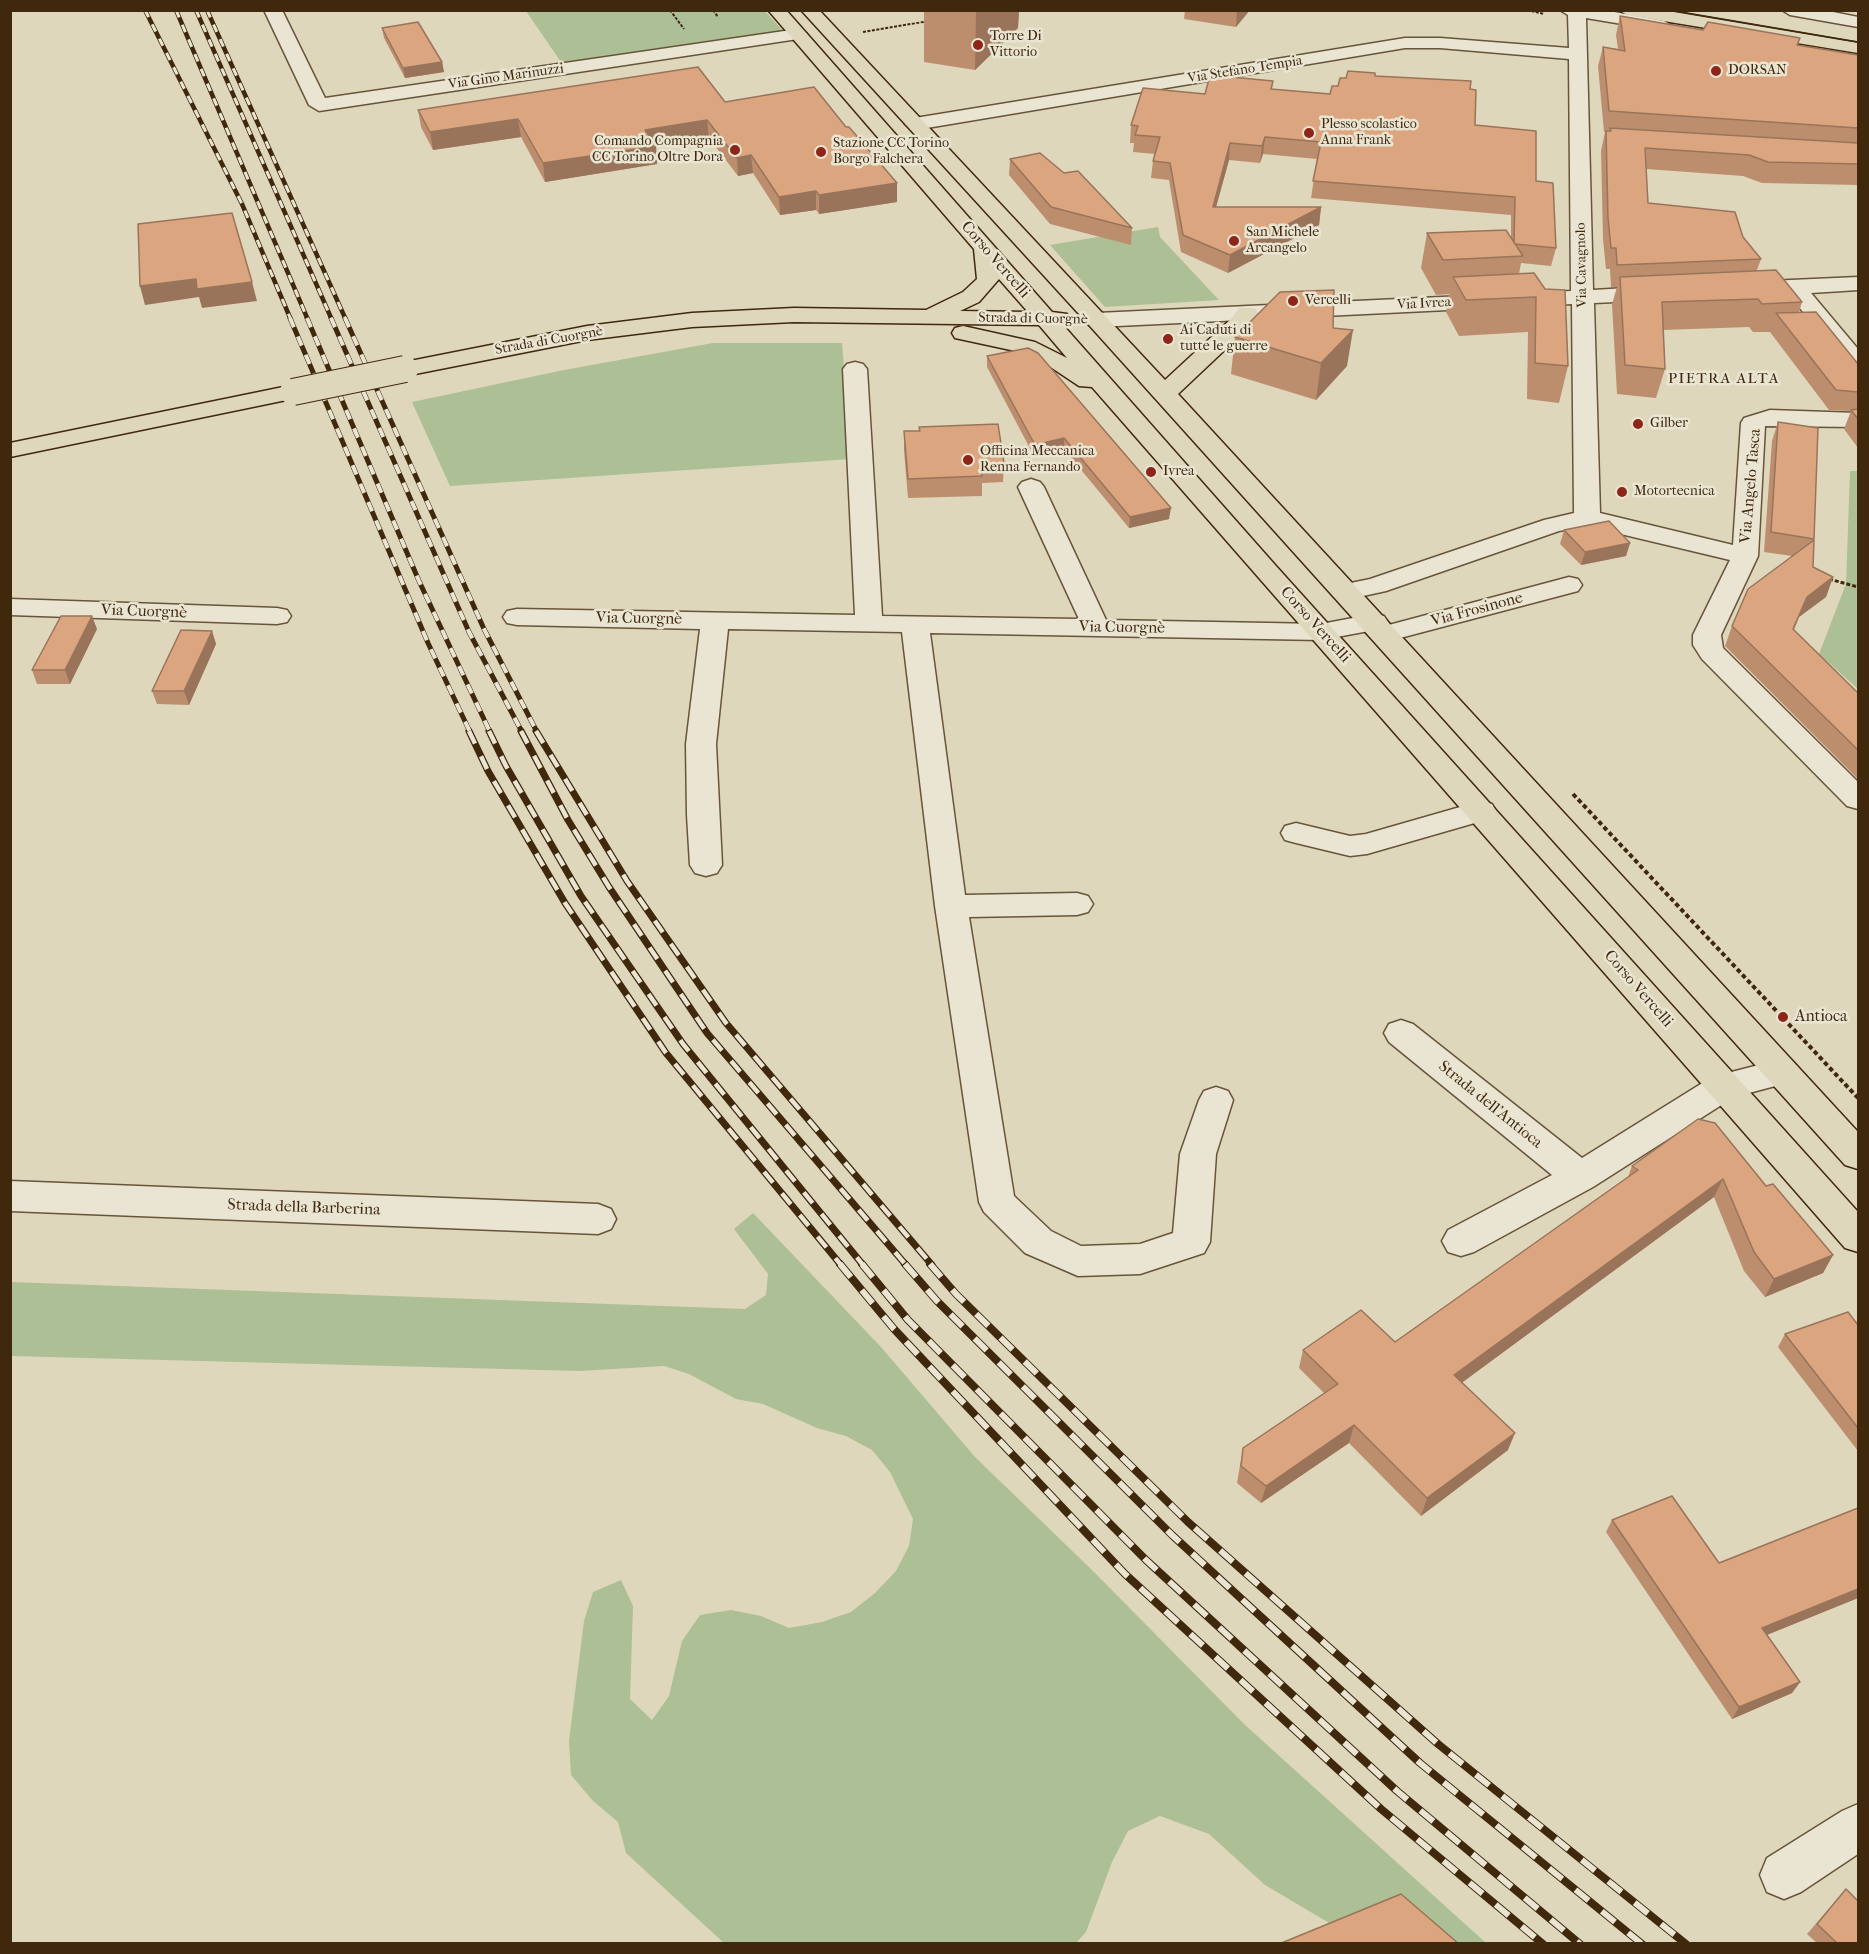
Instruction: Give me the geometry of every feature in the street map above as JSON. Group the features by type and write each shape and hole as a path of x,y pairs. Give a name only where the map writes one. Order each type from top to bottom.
{"main road":[{"name":"Corso Vercelli","path":"776,10 1321,632 1858,1237"},
{"name":"Corso Vercelli","path":"809,10 1379,628 1858,1155"},
{"path":"1627,10 1805,45 1858,48"},
{"path":"1739,10 1858,30"},
{"path":"929,317 971,297 984,287 988,281 989,272 984,248"},
{"path":"1164,394 1240,323 1247,313"},
{"name":"Strada di Cuorgnè","path":"10,450 405,369 636,326 734,317 1096,320"},
{"path":"882,317 1028,347 1060,363 1123,404"}],"street":[{"name":"Via Gino Marinuzzi","path":"273,10 319,105 798,34"},
{"path":"1790,10 1858,22"},
{"path":"1573,11 1805,45 1858,59"},
{"name":"Via Cavagnolo","path":"1573,11 1577,54 1587,518"},
{"name":"Via Stefano Tempia","path":"915,124 1406,43 1440,43 1577,54"},
{"path":"1579,138 1602,140"},
{"path":"1821,286 1838,305"},
{"path":"1726,290 1821,286 1855,288"},
{"path":"1794,287 1858,363"},
{"name":"Via Ivrea","path":"1096,320 1680,292"},
{"path":"855,369 869,623"},
{"name":"Via Angelo Tasca","path":"1858,420 1770,417 1753,423 1745,556 1707,635 1707,645 1712,653 1858,799"},
{"path":"1031,487 1096,627"},
{"path":"1346,592 1377,585 1553,525 1587,518 1745,556"},
{"name":"Via Frosinone","path":"1379,628 1569,585"},
{"name":"Via Cuorgnè","path":"10,607 277,616"},
{"name":"Via Cuorgnè","path":"517,617 1321,632 1379,628"},
{"path":"706,865 702,815 701,744 715,620"},
{"path":"915,623 951,906 997,1202 1038,1242 1078,1261 1140,1259 1191,1242 1198,1154 1216,1100"},
{"path":"1296,833 1350,846 1367,844 1481,811"},
{"path":"951,906 1077,904"},
{"name":"Strada dell'Antioca","path":"1401,1033 1580,1176"},
{"path":"1461,1241 1580,1176 1724,1086 1782,1072"},
{"name":"Strada della Barberina","path":"10,1196 598,1219"},
{"path":"1784,1875 1858,1827"}],"path":[{"path":"713,10 718,17"},
{"path":"856,34 939,20"},
{"path":"1824,578 1858,587"}],"green space":[{"path":"526,11 765,11 784,32 563,65"},
{"path":"1158,227 1160,237 1219,300 1105,307 1050,245"},
{"path":"713,343 842,343 851,459 450,486 412,402 564,370"},
{"path":"1850,471 1858,471 1858,689 1819,654 1846,584"},
{"path":"753,1213 881,1347 975,1457 1093,1571 1244,1724 1486,1943 1363,1943 1265,1885 1209,1834 1160,1816 1128,1831 1112,1862 1086,1932 1076,1943 724,1943 626,1853 618,1822 593,1801 571,1775 569,1741 584,1621 593,1592 621,1580 633,1606 630,1699 652,1720 669,1696 682,1641 700,1615 731,1610 761,1616 789,1628 822,1622 851,1612 875,1593 896,1571 909,1546 913,1519 890,1472 872,1450 846,1436 817,1428 763,1404 736,1399 689,1374 664,1366 580,1371 11,1356 11,1282 745,1309 766,1295 768,1274 734,1229"}],"building":[{"path":"1620,16 1703,30 1708,22 1800,38 1797,45 1858,55 1858,128 1609,111 1603,47 1625,51"},
{"path":"418,22 442,62 403,68 382,28"},
{"path":"698,67 725,102 814,87 846,127 849,127 897,183 819,195 816,191 779,197 751,155 737,158 707,120 645,130 656,146 543,163 518,119 430,132 418,110"},
{"path":"1348,71 1375,73 1375,76 1471,81 1470,89 1476,90 1475,125 1536,131 1536,181 1553,183 1556,248 1514,243 1515,197 1313,181 1321,142 1265,137 1262,146 1230,143 1213,207 1321,207 1230,255 1183,235 1170,163 1153,161 1160,137 1135,135 1138,126 1131,125 1143,88 1205,94 1210,75 1273,81 1271,89 1330,94 1332,86 1338,86 1340,78 1346,78"},
{"path":"1610,128 1858,143 1858,164 1768,162 1749,155 1645,148 1648,203 1735,212 1743,237 1761,259 1617,265 1616,248 1611,248 1608,218 1606,131 1611,131"},
{"path":"1040,153 1064,173 1078,171 1132,228 1051,207 1010,159"},
{"path":"232,213 252,282 197,289 196,279 140,286 138,224"},
{"path":"1506,230 1523,256 1443,260 1427,233"},
{"path":"1776,270 1802,302 1762,304 1758,299 1662,302 1665,369 1625,365 1620,277"},
{"path":"1534,273 1545,289 1565,290 1568,366 1535,363 1536,297 1466,300 1453,277"},
{"path":"1334,290 1333,328 1353,330 1321,363 1235,337 1280,292"},
{"path":"1816,312 1858,364 1858,392 1836,390 1776,313"},
{"path":"1028,348 1038,353 1171,508 1130,517 1064,438 1035,445 987,356"},
{"path":"1858,409 1858,419 1851,410"},
{"path":"1778,422 1818,428 1814,539 1771,532"},
{"path":"998,424 1004,463 981,464 982,476 908,479 904,431 920,431 919,427"},
{"path":"1609,521 1630,543 1585,552 1564,530"},
{"path":"1814,540 1813,567 1833,577 1807,597 1793,629 1858,693 1858,750 1732,626 1748,589"},
{"path":"61,616 92,616 65,670 32,670"},
{"path":"181,630 212,631 184,691 152,691"},
{"path":"1698,1119 1715,1123 1766,1186 1773,1184 1833,1255 1774,1279 1754,1252 1723,1179 1454,1375 1515,1433 1427,1498 1354,1425 1266,1486 1241,1466 1243,1448 1338,1384 1303,1350 1361,1310 1395,1342 1638,1170 1632,1166"},
{"path":"1848,1312 1858,1325 1858,1428 1785,1334"},
{"path":"1672,1496 1719,1563 1858,1508 1858,1589 1762,1628 1800,1682 1739,1707 1612,1520"},
{"path":"1846,1889 1858,1901 1858,1944 1838,1944 1817,1924"},
{"path":"1401,1894 1459,1944 1279,1944"}],"tram line":[{"path":"1669,10 1858,42"}],"railway":[{"path":"145,10 242,204 291,320"},
{"path":"176,10 308,320"},
{"path":"196,10 332,320"},
{"path":"207,10 346,320"},
{"path":"290,318 428,643 470,732"},
{"path":"307,318 419,581 490,732"},
{"path":"331,318 469,632 522,732"},
{"path":"345,318 484,629 537,732"},
{"path":"469,731 488,771 565,903 666,1053 841,1265"},
{"path":"489,731 506,766 581,896 683,1044 863,1265"},
{"path":"521,731 568,820 609,887 707,1033 906,1265"},
{"path":"536,731 627,881 726,1023 932,1265"},
{"path":"840,1264 894,1329 1125,1574 1381,1809 1543,1944"},
{"path":"862,1264 908,1320 1146,1560 1397,1791 1580,1944"},
{"path":"905,1264 937,1301 1172,1535 1420,1763 1642,1944"},
{"path":"930,1264 956,1294 1188,1522 1438,1744 1686,1944"}],"place":[{"name":"Torre Di Vittorio","path":"978,45"},
{"name":"DORSAN","path":"1716,71"},
{"name":"Plesso scolastico Anna Frank","path":"1309,133"},
{"name":"Comando Compagnia CC Torino Oltre Dora","path":"735,150"},
{"name":"Stazione CC Torino Borgo Falchera","path":"821,152"},
{"name":"San Michele Arcangelo","path":"1234,241"},
{"name":"Vercelli","path":"1293,301"},
{"name":"Ai Caduti di tutte le guerre","path":"1168,339"},
{"name":"Gilber","path":"1638,424"},
{"name":"Officina Meccanica Renna Fernando","path":"968,460"},
{"name":"Ivrea","path":"1151,472"},
{"name":"Motortecnica","path":"1622,492"},
{"name":"Antioca","path":"1783,1017"}],"district":[{"name":"PIETRA ALTA","path":"1724,379"}]}
